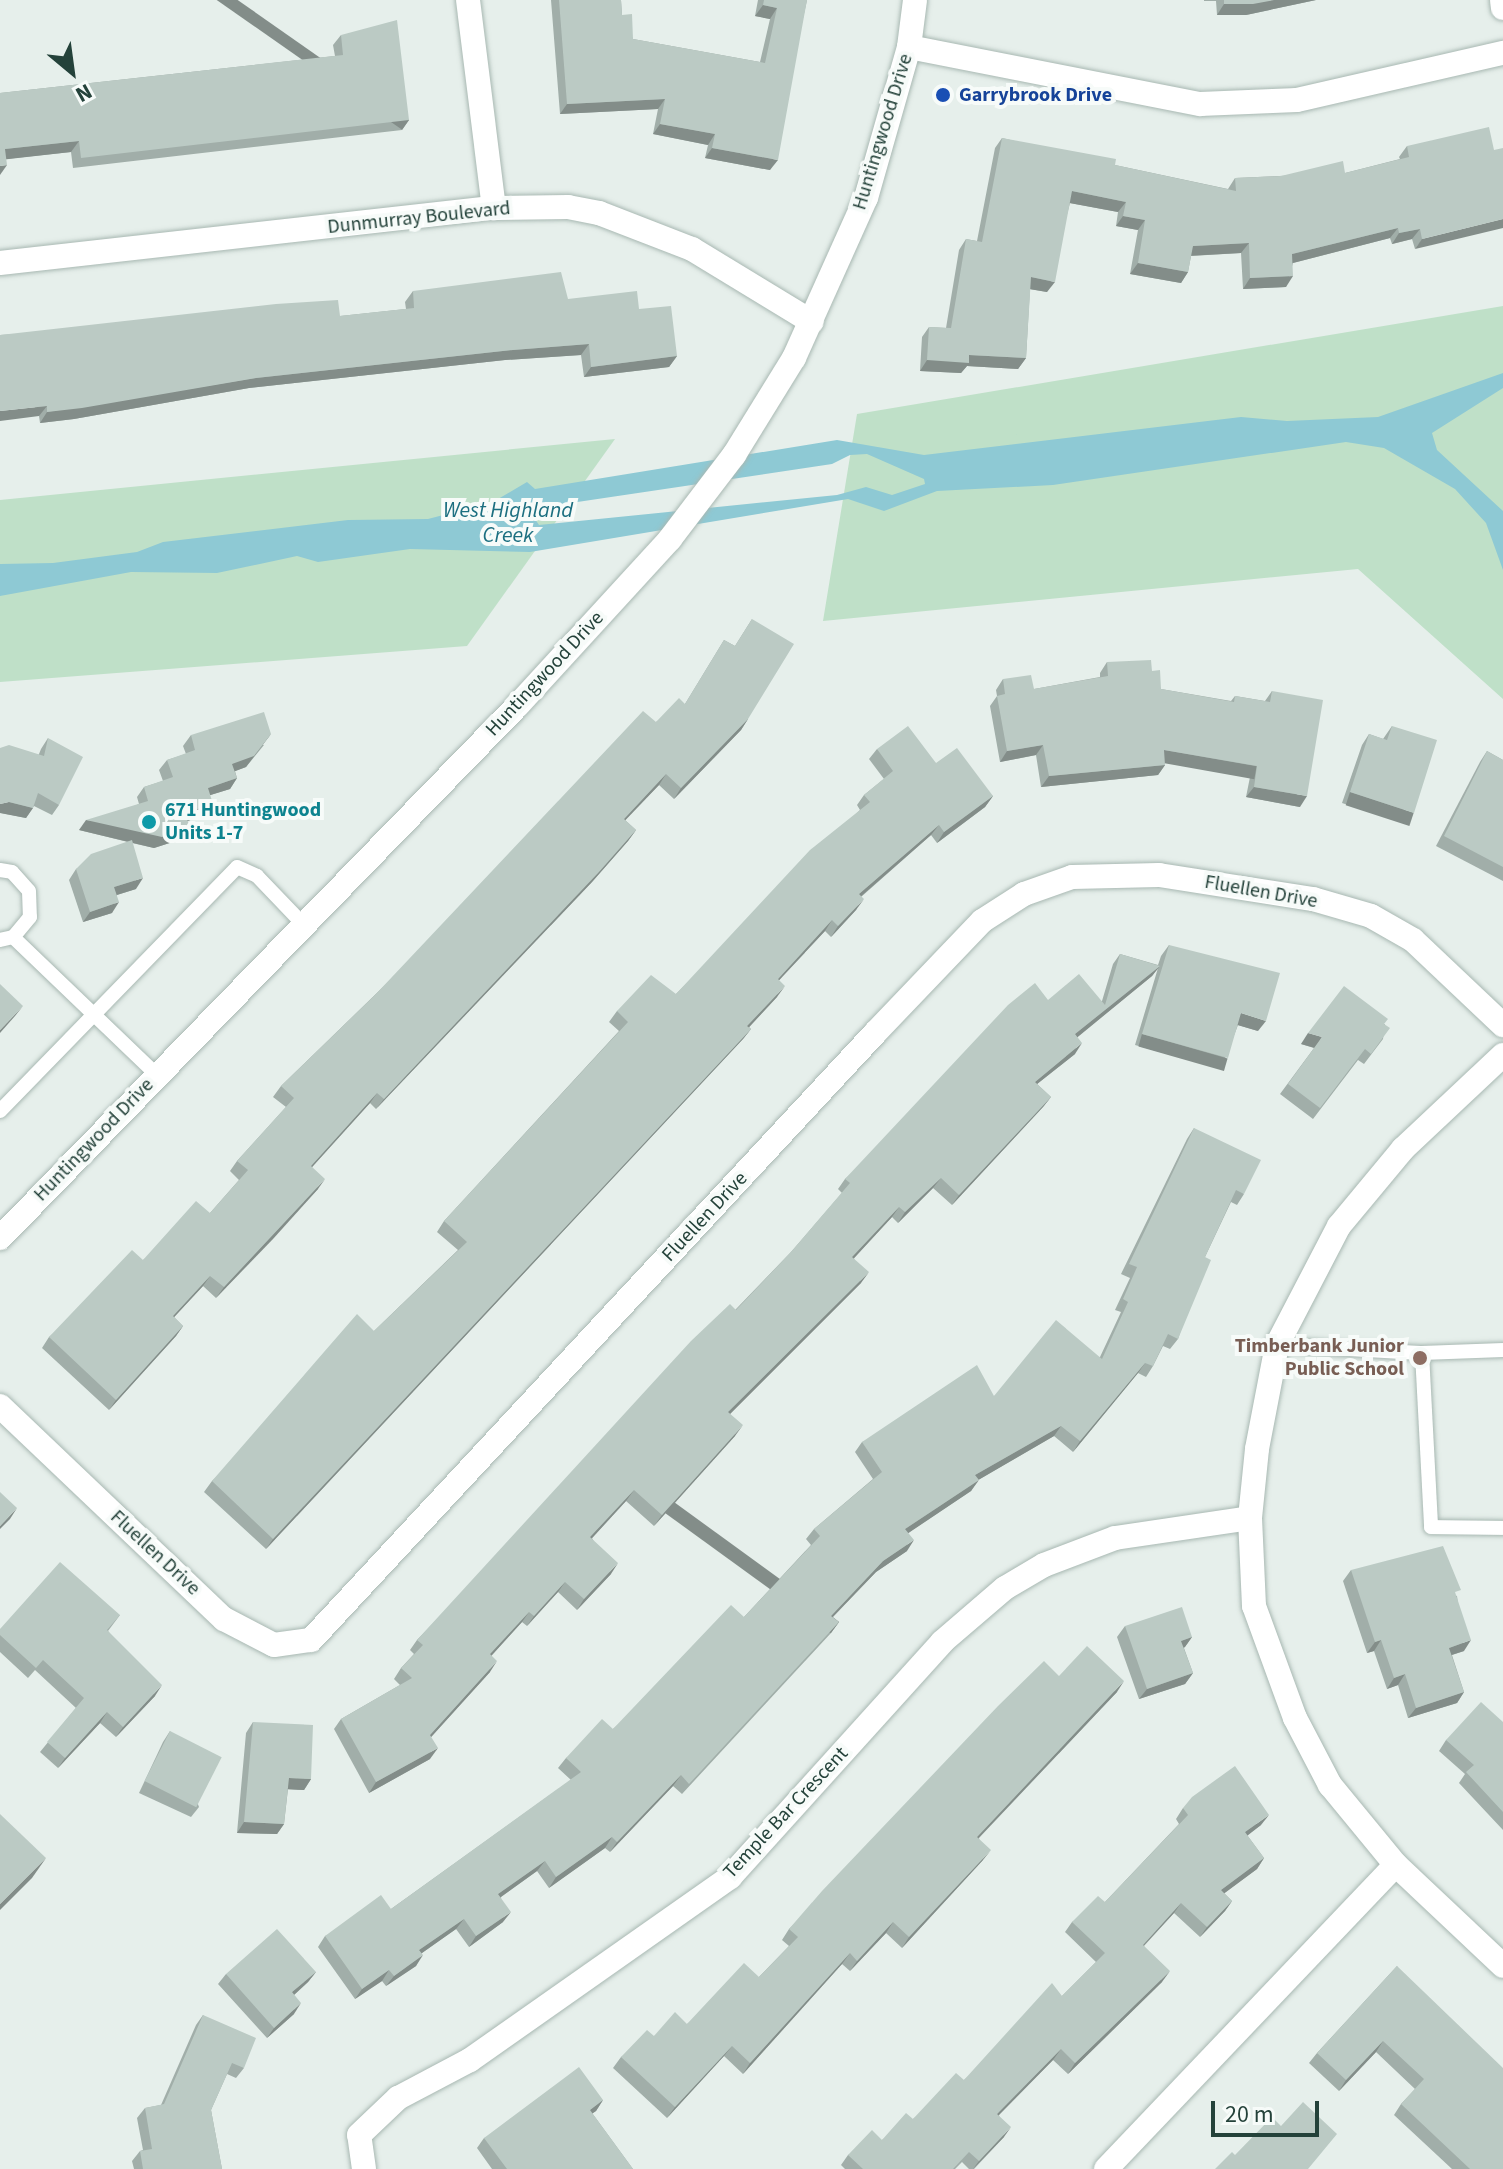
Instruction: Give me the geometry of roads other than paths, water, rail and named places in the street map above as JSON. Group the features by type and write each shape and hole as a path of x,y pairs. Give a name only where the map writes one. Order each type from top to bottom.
{"street":[{"path":"468,0 494,208"},
{"name":"Huntingwood Drive","path":"0,1238 304,925 670,539 747,436 812,322 866,198 909,47 915,0"},
{"path":"1502,0 1503,8"},
{"path":"909,47 1200,104 1297,100 1503,53"},
{"name":"Dunmurray Boulevard","path":"0,263 494,208 568,207 599,213 692,249 812,322"},
{"name":"Fluellen Drive","path":"0,1406 224,1619 274,1645 311,1640 982,921 1024,894 1072,877 1159,875 1313,899 1371,916 1413,940 1503,1025"},
{"path":"1503,1055 1403,1149 1339,1226 1277,1345 1250,1518 1254,1606 1295,1718 1330,1785 1396,1865 1503,1966"},
{"name":"Temple Bar Crescent","path":"364,2169 359,2135 398,2098 470,2060 730,1877 942,1642 1005,1588 1044,1565 1115,1538 1250,1518"},
{"path":"1106,2169 1396,1865"}],"lane":[{"path":"0,1111 237,867 257,876 304,925"},
{"path":"0,870 12,872 29,891 30,917 6,939 157,1075"},
{"path":"1277,1345 1422,1353 1503,1350"},
{"path":"1422,1353 1431,1527 1503,1528"}],"water":[{"name":"West Highland Creek","path":"1503,373 1503,388 1432,433 1437,450 1503,511 1503,570 1486,523 1455,489 1384,448 1346,442 1053,485 937,491 884,511 848,499 530,552 410,549 318,562 297,556 217,573 131,572 0,596 0,564 53,563 137,552 163,542 348,520 428,519 493,502 527,482 535,489 837,440 924,455 1241,417 1287,421 1378,417","holes":["867,454 924,479 925,484 892,495 866,487 837,495 539,525 535,519 537,508 832,464 850,455"]}],"place":[{"name":"Garrybrook Drive","path":"943,95"},
{"name":"671 Huntingwood Units 1-7","path":"149,822"},
{"name":"Timberbank Junior Public School","path":"1420,1358"}]}
